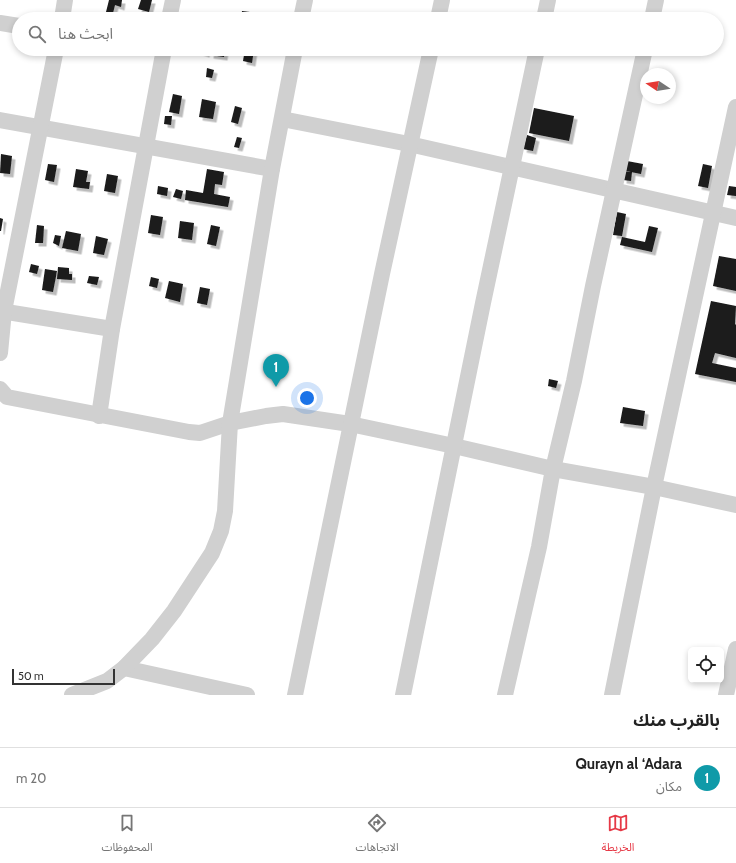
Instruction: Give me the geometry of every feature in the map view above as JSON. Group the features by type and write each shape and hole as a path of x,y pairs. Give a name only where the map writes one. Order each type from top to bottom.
{"street":[{"path":"63,12 65,0"},
{"path":"170,12 173,0"},
{"path":"302,12 305,0"},
{"path":"439,12 442,0"},
{"path":"545,12 548,0"},
{"path":"653,12 656,0"},
{"path":"0,23 12,25"},
{"path":"0,353 2,311 55,56"},
{"path":"99,416 112,329 147,146 159,56"},
{"path":"72,695 106,681 124,668 152,639 174,611 212,553 222,531 225,511 230,422 272,169 295,56"},
{"path":"295,695 350,424 429,56"},
{"path":"403,695 511,168 536,56"},
{"path":"505,695 539,547 553,469 574,381 643,56"},
{"path":"612,695 654,488 736,107"},
{"path":"282,119 410,144 736,218"},
{"path":"0,120 272,169"},
{"path":"2,311 112,329"},
{"path":"0,389 7,397 99,416 189,432 200,433 230,422 282,414 350,424 553,469 736,505"},
{"path":"726,695 736,649"},
{"path":"124,668 247,695"}],"building":[{"path":"109,0 122,0 121,7 115,5 113,12 106,12"},
{"path":"141,0 152,0 149,12 138,9"},
{"path":"244,56 253,56 252,63 243,61"},
{"path":"207,68 214,70 212,78 206,77"},
{"path":"173,94 182,96 179,114 169,112"},
{"path":"202,99 216,102 213,119 199,117"},
{"path":"235,106 242,108 238,124 231,122"},
{"path":"534,108 574,116 569,141 529,133"},
{"path":"165,116 172,116 171,125 164,124"},
{"path":"527,135 536,138 533,151 523,149"},
{"path":"237,137 242,138 239,148 234,147"},
{"path":"1,154 12,156 10,174 0,173"},
{"path":"627,161 643,164 641,174 626,171"},
{"path":"48,164 57,165 54,182 45,180"},
{"path":"703,164 712,166 708,188 698,186"},
{"path":"76,169 88,171 86,182 90,182 89,189 73,187"},
{"path":"207,169 224,172 222,185 215,184 214,194 230,197 228,207 185,200 186,190 203,193"},
{"path":"624,171 632,172 631,181 623,180"},
{"path":"107,174 118,176 115,193 104,191"},
{"path":"158,186 168,188 167,196 157,194"},
{"path":"729,186 736,187 736,196 727,195"},
{"path":"176,189 183,191 181,199 173,197"},
{"path":"617,212 626,214 622,236 613,235"},
{"path":"151,215 163,217 160,235 148,233"},
{"path":"0,218 3,219 1,231 0,231"},
{"path":"180,221 194,223 192,240 178,238"},
{"path":"37,225 44,226 43,243 35,243"},
{"path":"211,225 220,227 216,246 207,244"},
{"path":"649,226 658,228 652,252 620,245 622,237 645,242"},
{"path":"66,231 81,234 78,251 62,248"},
{"path":"55,235 61,236 59,246 53,243"},
{"path":"96,236 108,239 104,255 93,253"},
{"path":"719,256 736,259 736,291 713,286"},
{"path":"31,264 39,266 37,274 29,272"},
{"path":"58,267 69,268 69,274 72,274 72,280 57,279"},
{"path":"45,269 57,271 53,292 42,290"},
{"path":"89,276 99,277 97,285 87,283"},
{"path":"151,277 159,279 157,288 149,286"},
{"path":"169,281 183,284 180,302 165,298"},
{"path":"200,287 210,289 207,305 197,303"},
{"path":"711,301 736,306 736,358 715,353 712,363 736,368 736,382 695,374"},
{"path":"549,379 558,381 556,388 548,386"},
{"path":"623,407 645,411 643,426 620,423"}],"place":[{"name":"Qurayn al ‘Adara","path":"276,387"}]}
